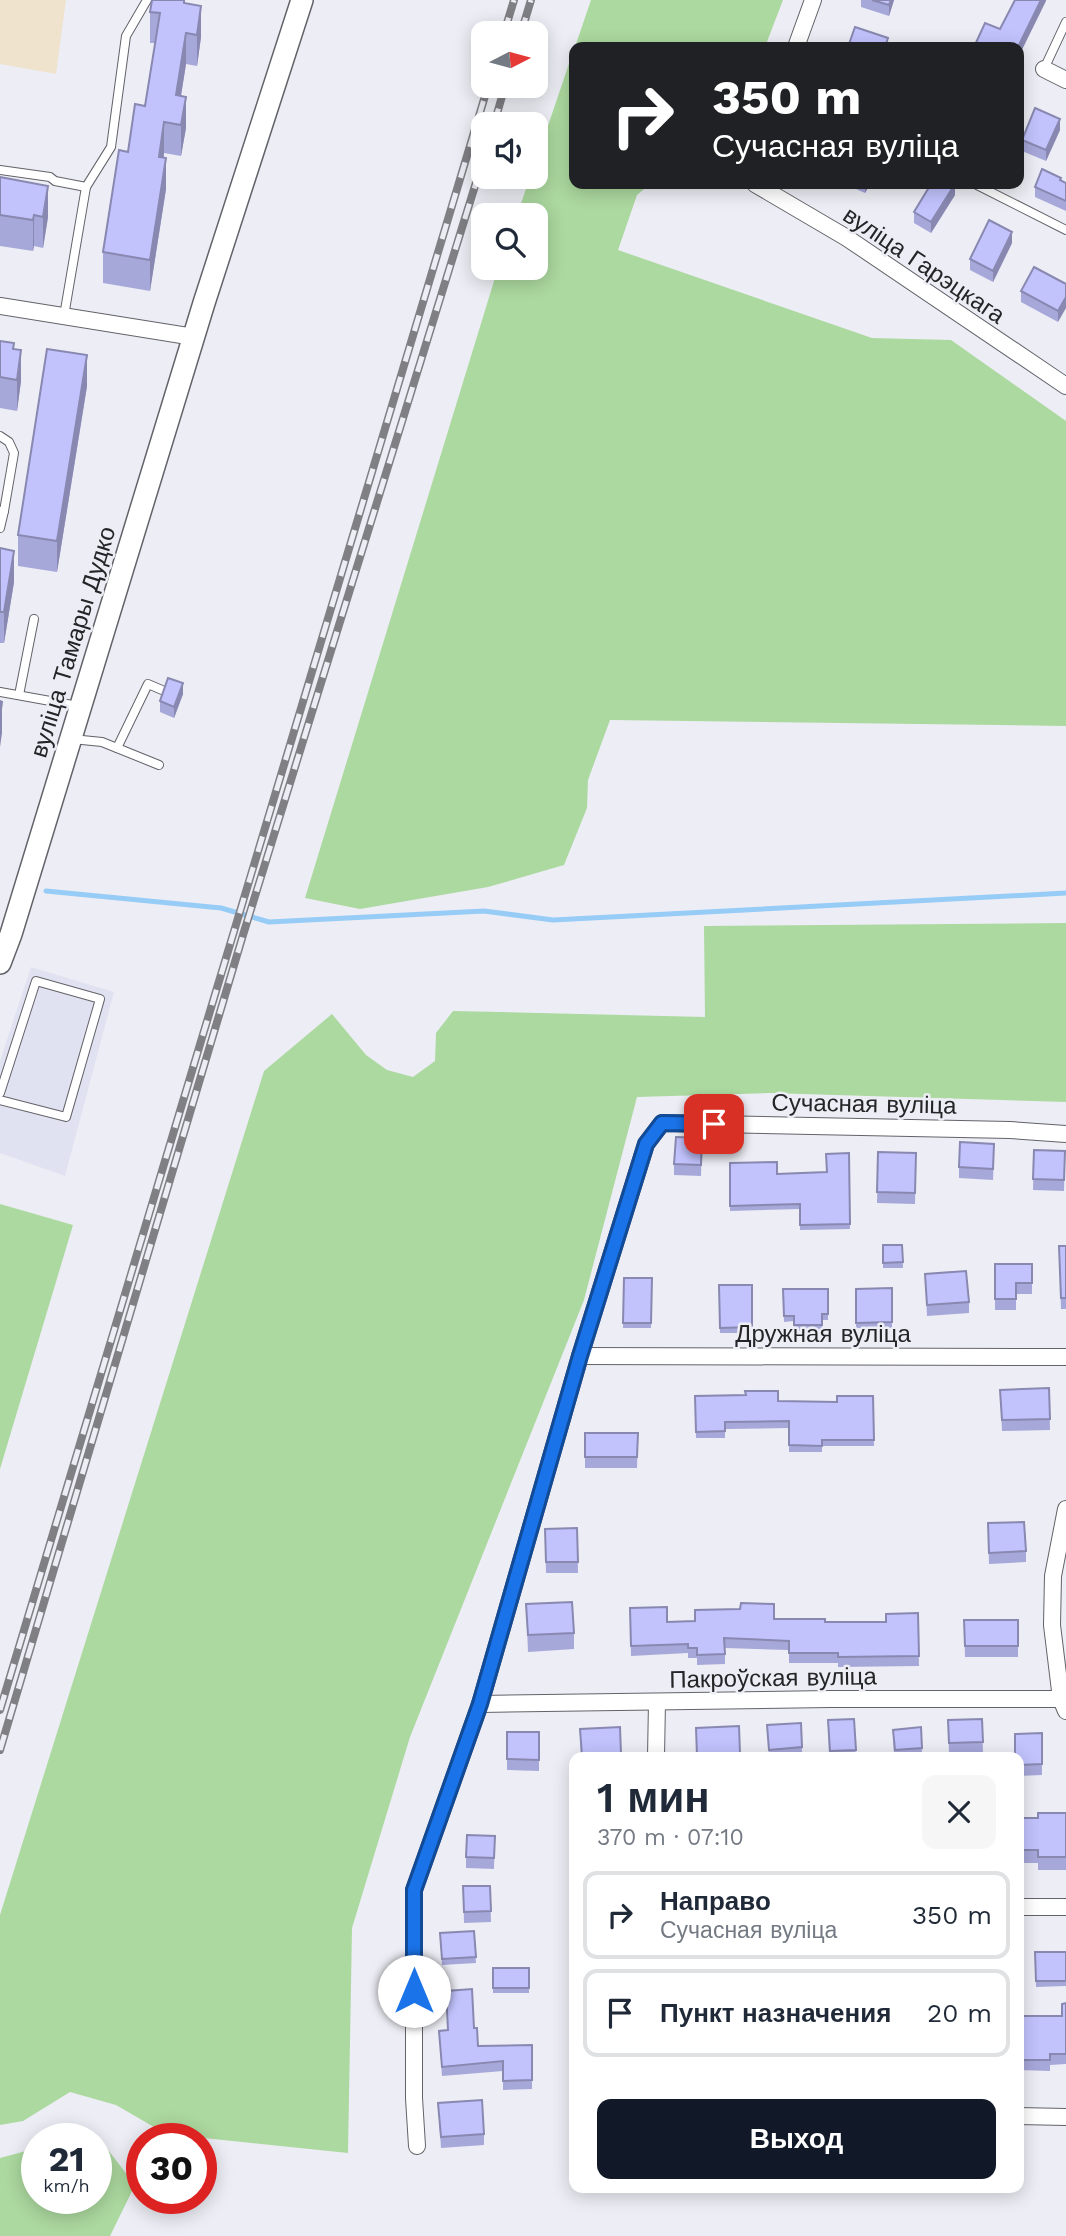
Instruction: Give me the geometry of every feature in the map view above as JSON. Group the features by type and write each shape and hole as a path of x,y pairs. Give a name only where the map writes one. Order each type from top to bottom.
{"street":[{"name":"вуліца Тамары Дудко","path":"0,963 194,337 302,0"},
{"path":"798,42 813,0"},
{"path":"1044,69 1066,80"},
{"name":"вуліца Гарэцкага","path":"764,189 847,238 1064,381"},
{"path":"0,306 194,337"},
{"name":"Сучасная вуліца","path":"580,1356 646,1144 662,1123 1010,1130 1066,1134"},
{"path":"417,2146 414,2098 414,1890 480,1704 580,1356"},
{"name":"Дружная вуліца","path":"580,1356 1066,1357"},
{"path":"1064,1703 1052,1625 1053,1576 1066,1509"},
{"path":"656,1752 657,1702"},
{"name":"Пакроўская вуліца","path":"480,1704 1064,1703"},
{"path":"1024,1907 1066,1907"},
{"path":"1024,2116 1066,2117"}],"lane":[{"path":"64,316 86,187 111,147 126,36 147,0"},
{"path":"1044,69 1066,22"},
{"path":"0,170 50,177 55,181 86,187"},
{"path":"985,189 1066,230"},
{"path":"0,436 9,442 14,453 0,528"},
{"path":"19,695 34,619"},
{"path":"117,748 148,684 162,690"},
{"path":"0,692 81,707"},
{"path":"71,739 102,742 159,765"},
{"path":"0,1093 36,981 100,999 66,1117 0,1100"}],"shaded area":[{"path":"0,0 66,0 56,74 0,64"},
{"path":"31,967 114,992 65,1176 0,1153 0,1061"}],"green space":[{"path":"591,0 783,0 767,42 577,42"},
{"path":"569,64 569,189 644,189 637,195 618,250 872,338 951,340 1066,421 1066,726 610,720 588,780 587,808 564,865 488,887 360,909 305,898 494,280 548,280 548,203 521,203 526,189 548,189 548,126"},
{"path":"1066,923 1066,1102 769,1093 637,1097 584,1300 410,1737 352,1928 348,2153 217,2139 217,2123 147,2123 116,2105 70,2092 23,2121 0,2125 0,1915 264,1071 332,1014 366,1055 387,1070 413,1077 435,1061 436,1033 453,1011 705,1017 704,926"},
{"path":"0,1204 73,1225 0,1469"},
{"path":"21,2152 21,2214 112,2214 112,2155 126,2173 126,2203 110,2236 0,2236 0,2158"}],"building":[{"path":"152,0 184,0 184,3 201,6 197,35 186,33 176,95 186,97 181,125 164,122 159,157 166,158 150,260 103,252 119,150 128,152 135,104 145,106 160,13 150,12"},
{"path":"872,0 891,0 889,5"},
{"path":"1015,0 1041,0 1020,42 976,42 985,23 1000,29"},
{"path":"855,27 888,38 887,42 850,42"},
{"path":"1035,108 1060,119 1046,150 1024,141"},
{"path":"1042,169 1066,183 1066,201 1035,187"},
{"path":"0,177 48,186 43,217 34,215 33,220 0,215"},
{"path":"928,189 952,189 931,222 914,212"},
{"path":"989,220 1012,232 993,271 970,259"},
{"path":"1034,267 1066,284 1066,297 1058,311 1021,291"},
{"path":"0,341 14,343 13,349 21,350 17,380 0,377"},
{"path":"47,349 87,355 57,541 18,535"},
{"path":"0,548 14,551 4,612 0,612"},
{"path":"168,678 183,683 174,707 160,701"},
{"path":"676,1137 702,1138 701,1165 674,1164"},
{"path":"960,1142 994,1144 993,1169 959,1167"},
{"path":"1034,1150 1065,1151 1064,1180 1033,1179"},
{"path":"878,1152 916,1153 915,1193 877,1192"},
{"path":"849,1153 850,1224 800,1225 800,1204 730,1206 730,1163 777,1162 777,1174 827,1172 826,1154"},
{"path":"883,1245 902,1245 903,1262 883,1263"},
{"path":"1059,1246 1066,1246 1066,1298 1061,1298"},
{"path":"995,1264 1032,1264 1032,1283 1016,1283 1016,1299 995,1299"},
{"path":"966,1271 969,1302 927,1305 925,1274"},
{"path":"624,1278 652,1278 651,1323 623,1323"},
{"path":"719,1285 752,1285 752,1327 720,1328"},
{"path":"892,1288 892,1322 856,1323 856,1289"},
{"path":"783,1289 828,1289 828,1314 822,1314 822,1325 794,1325 794,1316 784,1316"},
{"path":"1049,1388 1050,1419 1002,1420 1000,1390"},
{"path":"745,1391 778,1391 778,1401 837,1402 837,1396 873,1396 874,1440 822,1440 822,1446 789,1445 789,1421 725,1422 725,1431 696,1432 695,1396 746,1395"},
{"path":"585,1433 638,1433 637,1457 585,1457"},
{"path":"1024,1522 1026,1551 989,1553 988,1523"},
{"path":"577,1528 578,1562 546,1562 545,1529"},
{"path":"572,1602 574,1633 528,1635 526,1604"},
{"path":"741,1603 774,1604 774,1619 825,1619 825,1622 886,1622 886,1614 918,1613 919,1656 838,1657 838,1653 789,1653 789,1641 724,1638 725,1654 697,1655 697,1648 688,1648 688,1644 631,1646 630,1608 667,1607 667,1622 695,1621 695,1610 740,1609"},
{"path":"964,1620 1018,1620 1018,1646 965,1646"},
{"path":"854,1719 856,1750 830,1751 828,1720"},
{"path":"982,1719 983,1742 949,1743 948,1720"},
{"path":"801,1723 802,1747 769,1750 767,1725"},
{"path":"739,1726 740,1752 697,1752 696,1728"},
{"path":"620,1727 621,1752 582,1752 580,1729"},
{"path":"921,1727 922,1748 895,1750 893,1730"},
{"path":"507,1732 539,1732 539,1760 507,1759"},
{"path":"1042,1733 1042,1764 1024,1765 1024,1752 1015,1752 1015,1734"},
{"path":"1038,1813 1066,1813 1066,1857 1038,1857 1038,1850 1024,1850 1024,1818 1038,1818"},
{"path":"467,1835 495,1836 494,1858 466,1857"},
{"path":"463,1886 490,1886 491,1911 464,1912"},
{"path":"474,1931 476,1957 442,1959 440,1933"},
{"path":"1035,1952 1066,1952 1066,1981 1036,1981"},
{"path":"493,1968 529,1968 529,1988 493,1988"},
{"path":"472,1989 478,2046 532,2045 532,2080 503,2081 503,2061 442,2067 439,2031 448,2030 446,1991"},
{"path":"1066,2003 1066,2054 1050,2054 1050,2060 1024,2060 1024,2016 1062,2016 1062,2004"},
{"path":"482,2100 484,2134 441,2137 438,2103"}],"waterway":[{"path":"46,891 221,908 269,922 484,911 553,920 1066,893"}],"railway":[{"path":"508,21 514,0"},
{"path":"525,21 531,0"},
{"path":"0,1710 484,98"},
{"path":"497,112 502,98"},
{"path":"0,1750 243,935 474,189"}],"route":[{"path":"414,1991 414,1890 480,1704 580,1356 646,1144 662,1123 714,1124"}]}
